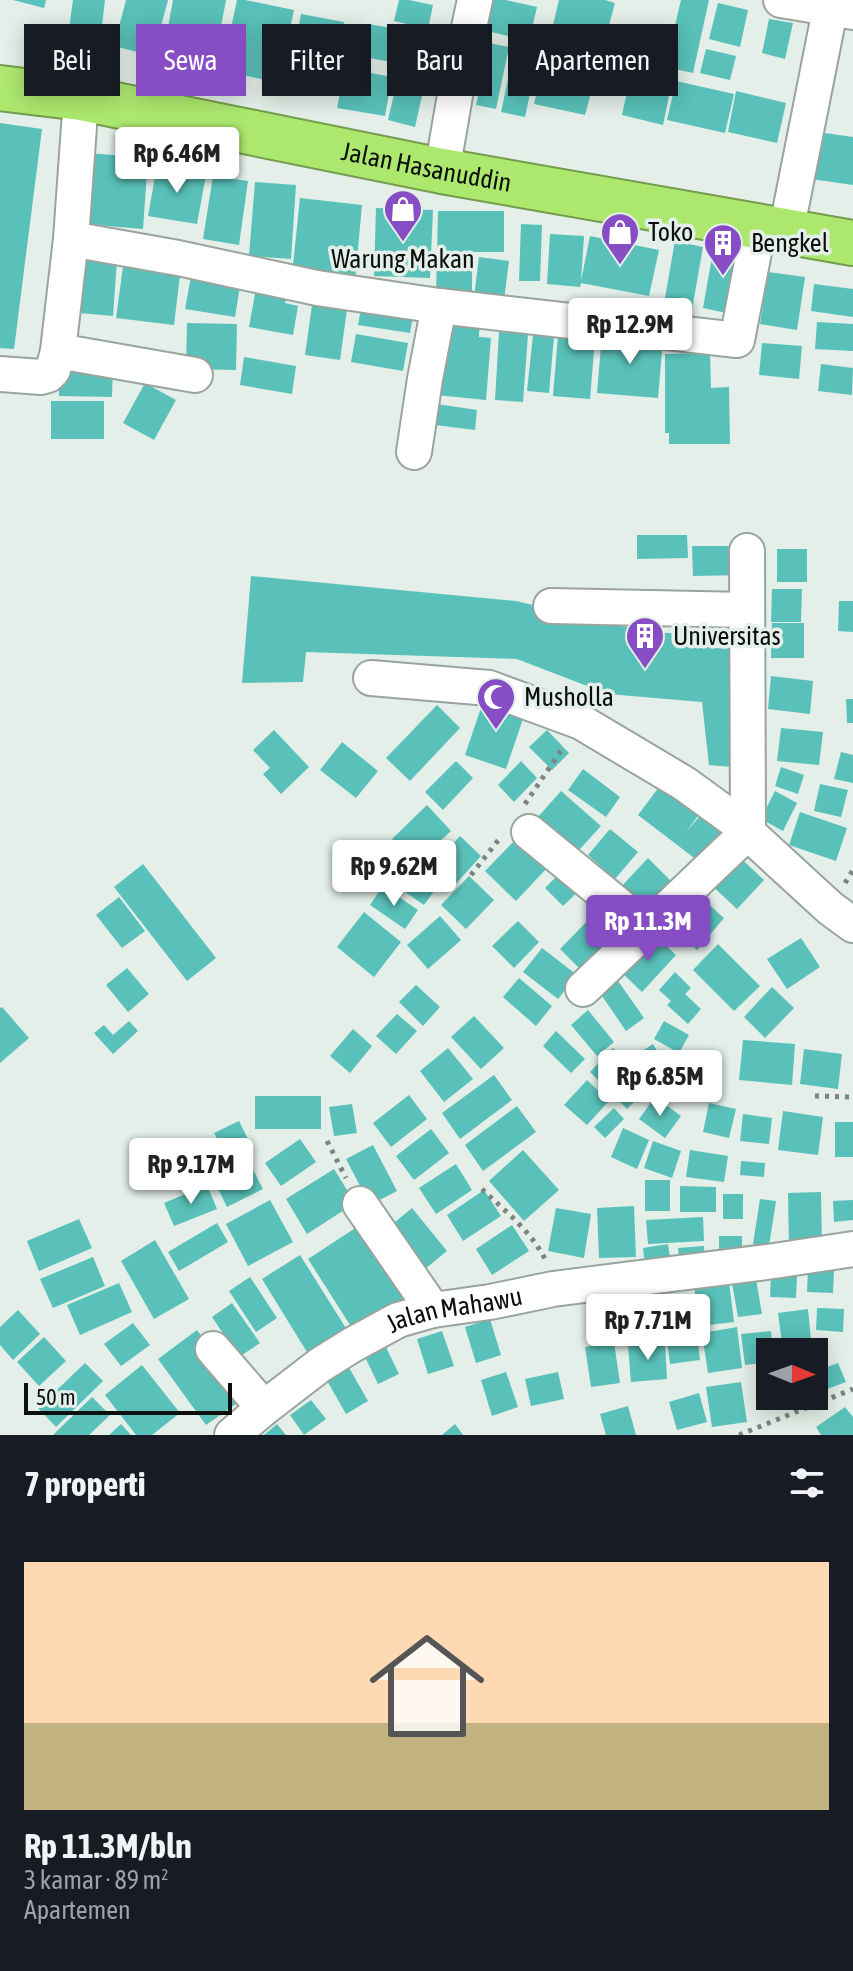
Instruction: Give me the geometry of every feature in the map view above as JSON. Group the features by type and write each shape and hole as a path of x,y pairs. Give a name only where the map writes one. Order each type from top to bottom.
{"highway":[{"name":"Jalan Hasanuddin","path":"0,88 81,98 442,171 853,243"}],"street":[{"path":"442,171 475,0"},
{"path":"71,239 317,288 439,306 737,340 838,6 781,0"},
{"path":"0,374 48,375 53,370 71,239 81,98"},
{"path":"414,452 439,306"},
{"path":"58,351 195,375"},
{"path":"583,989 748,832 747,551"},
{"path":"551,606 747,610"},
{"path":"371,678 489,688 581,722 685,784 733,819 830,908 853,925"},
{"path":"529,832 646,928"},
{"path":"360,1204 433,1310"},
{"name":"Jalan Mahawu","path":"232,1435 320,1365 398,1320 433,1310 553,1289 853,1249"},
{"path":"213,1349 264,1408"}],"path":[{"path":"815,1096 853,1097"},
{"path":"327,1141 360,1204"},
{"path":"482,1189 541,1249 550,1268 553,1289"},
{"path":"739,1435 853,1389"}],"building":[{"path":"13,0 46,0 44,8"},
{"path":"73,0 105,0 102,24 70,24"},
{"path":"126,0 168,0 162,24 136,24 136,52 120,48 120,24"},
{"path":"173,0 226,0 221,24 169,24"},
{"path":"237,0 294,10 291,24 262,24 262,79 246,76 246,24 232,24"},
{"path":"399,0 433,5 429,24 394,21"},
{"path":"486,0 506,0 537,7 533,24 508,24 508,36 492,32 492,24 480,24"},
{"path":"559,0 605,0 615,3 609,24 553,24"},
{"path":"681,0 709,0 693,73 678,70 678,24 675,24"},
{"path":"718,3 748,10 740,47 709,39"},
{"path":"301,14 344,22 344,24 299,24"},
{"path":"769,19 793,23 785,59 762,53"},
{"path":"371,24 387,27 387,61 371,58"},
{"path":"492,44 508,47 496,109 476,105 478,96 492,96"},
{"path":"706,49 736,56 730,80 700,73"},
{"path":"371,73 387,76 389,96 385,116 337,108 339,96 371,96"},
{"path":"508,79 508,96 529,96 525,117 501,112"},
{"path":"678,81 734,94 725,133 667,120 673,96 678,96"},
{"path":"736,91 786,103 777,143 728,132"},
{"path":"394,96 422,96 415,127 388,120"},
{"path":"536,96 590,96 585,115 534,104"},
{"path":"626,96 669,96 663,125 622,115"},
{"path":"0,123 42,129 14,349 0,348"},
{"path":"818,132 853,137 853,185 811,179"},
{"path":"89,153 148,158 143,229 83,224"},
{"path":"157,166 206,175 197,224 148,216"},
{"path":"213,176 248,181 239,245 203,239"},
{"path":"255,182 296,185 291,259 249,256"},
{"path":"300,198 362,205 355,281 292,275"},
{"name":"Warung Makan","path":"376,208 433,210 430,278 374,276"},
{"path":"438,211 504,211 504,252 472,252 472,296 436,296"},
{"path":"521,224 542,225 540,281 519,281"},
{"name":"Toko","path":"550,234 584,236 581,281 590,236 659,250 649,296 581,283 580,287 547,284"},
{"name":"Bengkel","path":"715,240 743,246 731,314 703,308"},
{"name":"Bengkel","path":"675,241 703,247 691,315 663,309"},
{"path":"71,257 117,260 113,316 67,312"},
{"path":"479,257 509,261 504,300 474,297"},
{"path":"124,259 181,267 174,325 116,318"},
{"path":"192,271 241,280 235,317 185,309"},
{"path":"768,272 805,277 797,330 760,324"},
{"path":"257,283 288,289 285,303 298,306 293,335 249,327"},
{"path":"814,284 853,289 853,317 811,311"},
{"path":"363,297 415,305 410,333 358,325"},
{"path":"313,298 348,302 340,360 305,355"},
{"path":"444,313 480,316 479,337 491,338 486,400 436,395"},
{"path":"817,322 853,324 853,351 815,349"},
{"path":"187,323 237,324 236,370 186,369"},
{"path":"499,332 528,334 523,402 495,400"},
{"path":"356,334 408,343 403,371 351,362"},
{"path":"602,334 663,340 658,398 597,393"},
{"path":"533,335 554,337 549,393 527,391"},
{"path":"558,335 595,339 590,399 553,396"},
{"path":"762,343 802,346 799,379 759,375"},
{"path":"710,353 711,388 729,387 730,444 669,444 669,433 665,433 665,354"},
{"path":"244,357 296,366 292,394 240,385"},
{"path":"59,363 113,363 112,397 59,396"},
{"path":"821,364 853,368 852,395 818,391"},
{"path":"145,383 176,400 154,440 123,423"},
{"path":"51,401 104,401 104,439 51,439"},
{"path":"430,403 477,410 475,430 427,424"},
{"path":"637,535 687,535 688,558 637,559"},
{"path":"692,546 744,546 744,575 693,576"},
{"path":"777,549 807,549 807,582 777,582"},
{"name":"Universitas","path":"251,576 516,601 647,632 714,635 712,648 743,649 743,768 709,765 702,702 608,694 517,659 306,652 303,682 242,683"},
{"path":"772,589 802,589 801,622 771,622"},
{"path":"839,601 853,601 853,632 838,631"},
{"path":"772,623 804,623 804,658 771,658"},
{"path":"771,676 813,681 810,714 768,709"},
{"name":"Musholla","path":"486,693 527,707 506,769 465,755"},
{"path":"846,699 853,699 853,723 847,723"},
{"path":"437,705 460,728 410,781 386,758"},
{"path":"781,728 823,732 819,765 777,761"},
{"path":"274,730 309,767 281,794 263,774 270,768 253,750"},
{"path":"547,730 569,753 552,770 529,747"},
{"path":"342,742 378,771 356,798 320,770"},
{"path":"841,752 853,755 853,783 834,779"},
{"path":"456,761 473,778 443,810 425,792"},
{"path":"521,761 537,778 514,802 498,785"},
{"path":"781,767 804,775 798,794 775,786"},
{"path":"583,769 620,797 606,817 568,790"},
{"path":"668,775 706,805 686,832 705,810 733,833 706,867 638,815"},
{"path":"820,784 848,790 841,817 814,811"},
{"path":"561,791 601,826 569,861 530,826"},
{"path":"775,791 797,803 783,831 761,819"},
{"path":"427,805 451,831 415,864 392,839"},
{"path":"800,812 847,828 836,861 789,845"},
{"path":"610,829 638,852 615,879 588,855"},
{"path":"460,836 481,856 452,888 431,868"},
{"path":"519,836 549,866 516,901 485,871"},
{"path":"734,852 764,880 737,909 707,881"},
{"path":"648,858 672,882 644,912 620,888"},
{"path":"403,862 438,886 424,905 389,881"},
{"path":"143,864 216,958 187,981 114,887"},
{"path":"568,865 586,884 563,906 545,888"},
{"path":"469,876 494,900 466,929 441,905"},
{"path":"383,886 418,910 405,929 370,905"},
{"path":"698,895 724,918 697,950 671,926"},
{"path":"119,897 145,931 122,948 96,915"},
{"path":"606,902 633,929 587,976 560,949"},
{"path":"364,912 401,942 374,977 337,947"},
{"path":"440,916 461,940 428,969 407,945"},
{"path":"518,921 539,942 514,968 492,946"},
{"path":"654,934 676,955 642,992 620,971"},
{"path":"801,938 820,967 787,989 767,959"},
{"path":"718,944 760,986 734,1011 693,970"},
{"path":"542,948 577,975 558,999 523,972"},
{"path":"127,968 149,994 128,1012 106,985"},
{"path":"675,972 691,988 685,994 701,1009 688,1024 667,1005 671,1001 659,990"},
{"path":"519,978 552,1006 536,1026 503,997"},
{"path":"618,981 644,1018 626,1031 600,993"},
{"path":"416,985 440,1007 423,1026 399,1002"},
{"path":"772,987 794,1008 765,1038 744,1017"},
{"path":"0,1008 29,1038 0,1063"},
{"path":"588,1010 614,1042 597,1056 571,1025"},
{"path":"397,1014 417,1031 396,1054 376,1036"},
{"path":"474,1016 504,1048 481,1069 451,1037"},
{"path":"129,1021 138,1031 113,1054 94,1033 104,1025 113,1035"},
{"path":"664,1021 689,1035 679,1053 654,1039"},
{"path":"353,1029 372,1046 350,1073 330,1056"},
{"path":"556,1031 585,1059 571,1073 543,1046"},
{"path":"743,1040 795,1044 792,1085 739,1080"},
{"path":"653,1044 666,1066 650,1076 636,1055"},
{"path":"448,1048 473,1079 444,1102 420,1071"},
{"path":"613,1048 650,1086 627,1109 590,1072"},
{"path":"804,1049 842,1054 838,1089 800,1084"},
{"path":"494,1075 512,1100 460,1139 442,1113"},
{"path":"587,1080 609,1101 587,1125 564,1105"},
{"path":"409,1095 427,1119 391,1147 373,1123"},
{"path":"255,1096 321,1096 321,1129 255,1129"},
{"path":"655,1097 681,1116 665,1138 639,1119"},
{"path":"709,1103 736,1109 729,1138 703,1132"},
{"path":"352,1104 357,1133 334,1136 329,1107"},
{"path":"517,1106 536,1132 483,1171 465,1145"},
{"path":"614,1108 624,1119 605,1138 594,1127"},
{"path":"783,1111 823,1117 818,1155 778,1150"},
{"path":"743,1114 772,1118 769,1144 740,1141"},
{"path":"239,1121 249,1141 225,1153 214,1133"},
{"path":"835,1122 853,1122 853,1157 835,1157"},
{"path":"623,1128 649,1140 637,1169 611,1157"},
{"path":"431,1129 449,1153 414,1180 396,1156"},
{"path":"300,1139 316,1162 281,1186 265,1163"},
{"path":"653,1141 681,1151 672,1178 644,1168"},
{"path":"373,1145 397,1191 370,1205 346,1159"},
{"path":"523,1150 559,1190 524,1221 489,1181"},
{"path":"690,1150 728,1156 724,1182 686,1177"},
{"path":"247,1158 263,1189 227,1207 212,1176"},
{"path":"741,1161 765,1163 764,1177 740,1175"},
{"path":"456,1164 472,1190 436,1214 419,1188"},
{"path":"334,1169 355,1203 307,1234 286,1199"},
{"path":"645,1180 670,1180 670,1211 645,1211"},
{"path":"207,1185 217,1209 174,1226 164,1203"},
{"path":"680,1186 716,1187 716,1212 680,1212"},
{"path":"484,1190 501,1216 463,1241 447,1215"},
{"path":"821,1192 822,1248 789,1249 788,1193"},
{"path":"723,1194 743,1194 743,1219 723,1219"},
{"path":"760,1199 776,1201 769,1246 753,1244"},
{"path":"270,1200 293,1242 248,1266 226,1224"},
{"path":"853,1200 853,1220 834,1222 833,1201"},
{"path":"634,1206 636,1257 599,1258 597,1208"},
{"path":"412,1208 447,1251 419,1274 384,1231"},
{"path":"556,1208 591,1214 584,1258 548,1251"},
{"path":"703,1217 704,1241 648,1244 646,1220"},
{"path":"79,1219 92,1248 39,1271 27,1241"},
{"path":"217,1223 228,1242 179,1271 168,1252"},
{"path":"360,1225 412,1305 359,1339 308,1259"},
{"path":"512,1225 529,1251 492,1275 476,1249"},
{"path":"719,1236 742,1236 742,1258 719,1258"},
{"path":"155,1240 189,1299 154,1319 121,1261"},
{"path":"668,1244 672,1270 646,1274 643,1248"},
{"path":"704,1246 705,1269 680,1270 678,1248"},
{"path":"300,1255 349,1333 310,1357 262,1279"},
{"path":"93,1257 105,1286 53,1308 40,1279"},
{"path":"808,1269 834,1270 833,1293 807,1292"},
{"path":"771,1274 797,1275 796,1298 770,1297"},
{"path":"250,1277 277,1318 256,1332 229,1291"},
{"path":"756,1279 762,1314 738,1317 732,1283"},
{"path":"729,1282 734,1322 700,1326 694,1286"},
{"path":"119,1283 132,1312 80,1335 67,1305"},
{"path":"232,1303 260,1343 239,1357 212,1317"},
{"path":"817,1308 844,1309 843,1332 816,1330"},
{"path":"808,1309 811,1338 781,1338 778,1313"},
{"path":"18,1310 40,1334 13,1360 0,1345 0,1327"},
{"path":"490,1319 501,1355 476,1363 465,1327"},
{"path":"695,1319 700,1360 670,1364 665,1323"},
{"path":"133,1323 150,1345 121,1366 104,1344"},
{"path":"737,1327 742,1368 708,1373 702,1333"},
{"path":"197,1330 246,1397 206,1425 158,1359"},
{"path":"442,1331 454,1366 428,1374 417,1339"},
{"path":"771,1331 772,1338 756,1338 756,1364 745,1365 741,1334"},
{"path":"44,1337 66,1361 39,1386 17,1362"},
{"path":"614,1342 620,1383 591,1387 585,1347"},
{"path":"665,1343 667,1379 631,1382 628,1346"},
{"path":"385,1345 399,1374 378,1384 364,1355"},
{"path":"343,1357 368,1401 346,1414 321,1370"},
{"path":"85,1363 103,1381 56,1427 38,1408"},
{"path":"838,1363 846,1382 828,1389 828,1367"},
{"path":"142,1365 180,1413 152,1435 136,1435 105,1395"},
{"path":"506,1372 518,1407 492,1416 481,1380"},
{"path":"558,1372 564,1399 531,1406 525,1379"},
{"path":"741,1382 747,1422 712,1427 706,1387"},
{"path":"699,1393 707,1422 677,1430 669,1402"},
{"path":"92,1397 110,1415 89,1435 53,1435"},
{"path":"311,1400 326,1419 304,1435 290,1415"},
{"path":"628,1406 636,1435 606,1435 600,1414"},
{"path":"845,1407 853,1417 853,1435 821,1435 816,1427"},
{"path":"121,1424 131,1435 109,1435"},
{"path":"277,1424 286,1435 264,1435"},
{"path":"455,1424 463,1435 442,1435"}],"place":[{"name":"Warung Makan","path":"403,243"},
{"name":"Toko","path":"620,266"},
{"name":"Bengkel","path":"723,277"},
{"name":"Universitas","path":"645,670"},
{"name":"Musholla","path":"496,731"}]}
